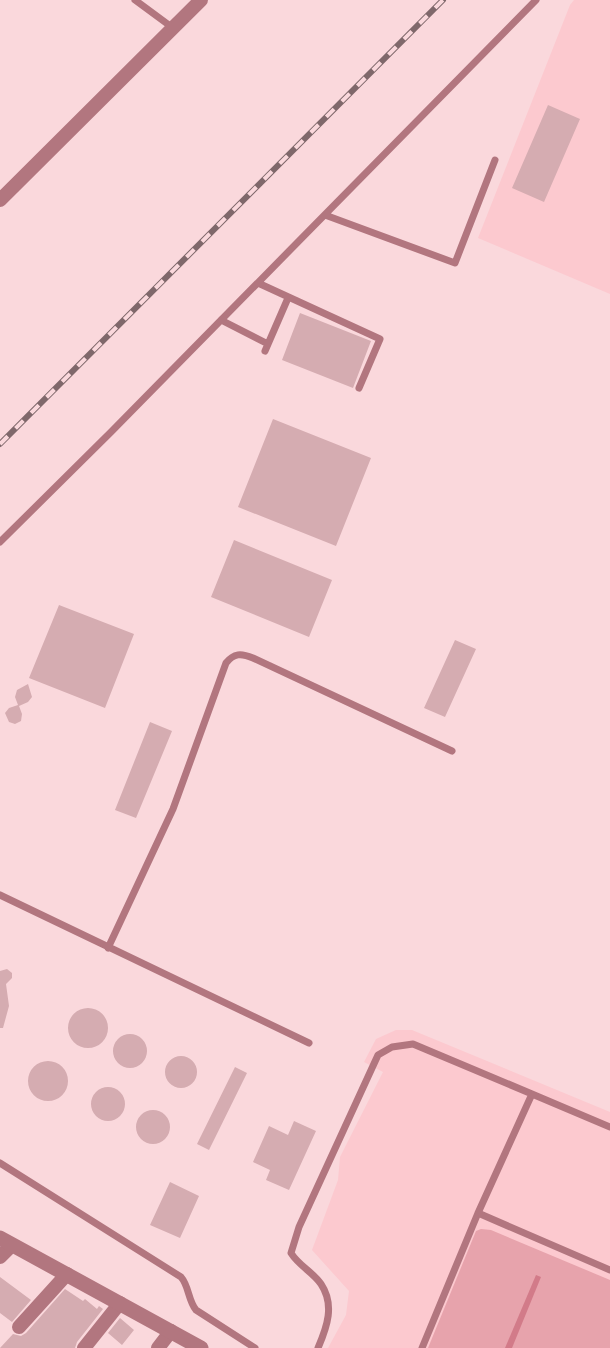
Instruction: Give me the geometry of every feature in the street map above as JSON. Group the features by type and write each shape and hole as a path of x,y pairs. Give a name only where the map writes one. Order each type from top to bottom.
{"street":[{"path":"0,200 201,0"},
{"path":"0,1257 6,1241 201,1348"},
{"path":"19,1327 67,1274"},
{"path":"84,1348 120,1303"},
{"path":"158,1348 171,1331"}],"lane":[{"path":"135,0 173,28"},
{"path":"0,542 536,0"},
{"path":"325,215 455,263 495,160"},
{"path":"258,283 380,339 359,388"},
{"path":"221,320 266,347 288,298"},
{"path":"108,948 173,810 226,663 231,657 242,654 253,658 452,751"},
{"path":"0,895 309,1043"},
{"path":"318,1348 327,1327 329,1303 321,1283 297,1263 291,1253 299,1227 378,1055 392,1047 413,1044 610,1127"},
{"path":"422,1348 478,1213 532,1094"},
{"path":"0,1163 181,1277 196,1310 255,1348"},
{"path":"478,1213 610,1270"}],"shaded area":[{"path":"574,0 610,0 610,294 478,238 570,5"},
{"path":"396,1030 412,1030 610,1112 610,1348 328,1348 346,1315 349,1291 312,1250 338,1180 340,1157 383,1072 364,1062 376,1039"},
{"path":"491,1230 610,1280 610,1348 428,1348 476,1231"},
{"path":"536,1275 541,1277 512,1348 505,1348"}],"building":[{"path":"548,105 580,119 544,202 512,188"},
{"path":"300,313 371,341 353,388 282,360"},
{"path":"273,419 371,458 336,546 238,507"},
{"path":"234,540 332,580 309,637 211,597"},
{"path":"59,605 134,634 105,708 29,678"},
{"path":"455,640 476,649 445,717 424,708"},
{"path":"28,684 32,697 28,702 19,706 22,714 21,721 15,724 9,722 5,713 9,708 18,705 15,697 17,690"},
{"path":"150,722 172,731 136,818 115,810"},
{"path":"7,969 12,973 12,978 6,984 9,1006 3,1028 0,1028 0,971"},
{"path":"88,1008 102,1014 108,1028 102,1042 88,1048 74,1042 68,1028 74,1014"},
{"path":"130,1034 142,1039 147,1051 142,1063 130,1068 118,1063 113,1051 118,1039"},
{"path":"181,1056 192,1061 197,1072 192,1083 181,1088 170,1083 165,1072 170,1061"},
{"path":"48,1061 62,1067 68,1081 62,1095 48,1101 34,1095 28,1081 34,1067"},
{"path":"235,1067 247,1073 209,1150 197,1144"},
{"path":"108,1087 120,1092 125,1104 120,1116 108,1121 96,1116 91,1104 96,1092"},
{"path":"153,1110 165,1115 170,1127 165,1139 153,1144 141,1139 136,1127 141,1115"},
{"path":"294,1121 316,1131 289,1190 266,1180 270,1170 253,1162 269,1126 288,1135"},
{"path":"170,1182 199,1196 180,1238 150,1225"},
{"path":"0,1277 31,1300 12,1322 0,1313"},
{"path":"65,1289 83,1301 85,1299 97,1309 99,1306 103,1309 77,1342 75,1348 0,1348 13,1334 21,1336 26,1333"},
{"path":"120,1318 134,1330 122,1345 108,1333"}],"railway":[{"path":"0,444 443,0"}]}
